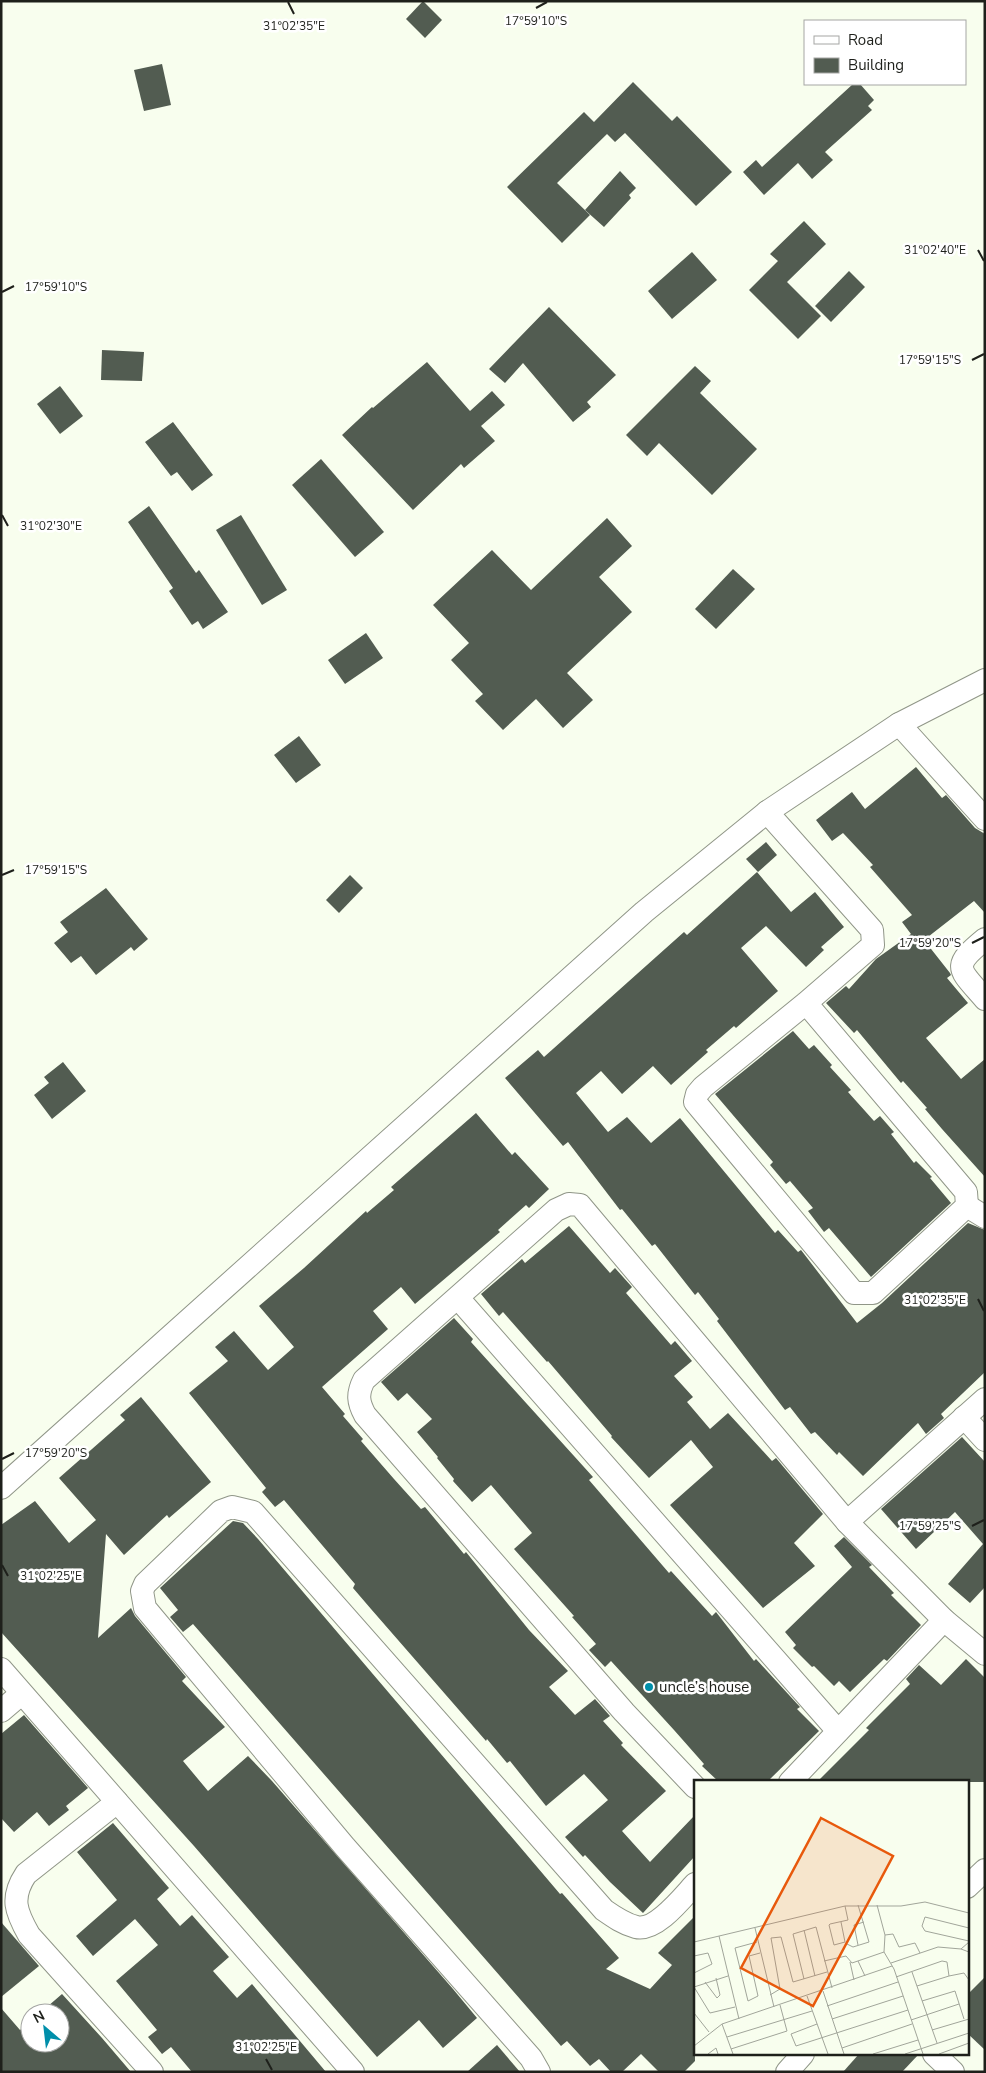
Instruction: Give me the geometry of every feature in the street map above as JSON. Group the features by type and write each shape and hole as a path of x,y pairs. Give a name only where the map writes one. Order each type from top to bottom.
{"street":[{"path":"1,1488 644,912 766,812 898,724 985,680"},
{"path":"898,724 985,819"},
{"path":"766,812 872,930 874,937 873,945 806,1003 703,1087 697,1094 695,1102 698,1108 854,1293 873,1293 976,1212 966,1192 806,1003"},
{"path":"985,939 965,955 961,962 961,969 985,999"},
{"path":"694,1786 624,1712 366,1415 359,1404 359,1392 364,1380 556,1210 568,1204 580,1205 847,1522 944,1620 985,1654"},
{"path":"458,1298 838,1731"},
{"path":"847,1522 985,1399"},
{"path":"964,1417 985,1440"},
{"path":"538,2072 531,2058 345,1847 145,1608 142,1592 145,1584 221,1511 232,1507 253,1512 604,1910 622,1922 638,1928 657,1922 694,1885"},
{"path":"792,1780 944,1620"},
{"path":"1,1669 353,2072"},
{"path":"1,1711 21,1694"},
{"path":"117,1802 26,1874 18,1886 15,1901 20,1919 29,1935 152,2072"},
{"path":"968,1886 985,1870"},
{"path":"787,2072 801,2056"},
{"path":"936,2056 953,2072"}],"building":[{"path":"423,1 442,20 425,38 406,19"},
{"path":"162,64 171,105 144,111 134,70"},
{"path":"633,82 672,121 677,116 732,172 696,206 625,133 615,142 607,134 557,183 590,215 562,243 507,187 584,112 594,122"},
{"path":"852,85 861,85 874,100 868,106 872,110 825,152 833,160 812,179 798,163 764,195 743,172 756,160 762,167"},
{"path":"620,171 636,188 629,195 631,198 604,227 585,210"},
{"path":"804,221 826,244 787,282 821,316 798,339 749,290 778,261 770,254"},
{"path":"692,252 717,280 672,319 648,291"},
{"path":"849,271 865,287 831,322 815,306"},
{"path":"549,307 616,375 587,402 591,407 573,422 523,363 505,383 489,369"},
{"path":"102,350 144,352 142,381 101,380"},
{"path":"427,362 470,411 492,391 505,405 481,426 495,441 464,468 461,464 413,510 342,435 372,407"},
{"path":"695,366 711,381 700,393 757,449 712,495 659,443 647,456 626,435"},
{"path":"60,386 83,416 60,434 37,404"},
{"path":"173,422 213,475 192,491 177,472 171,476 145,442"},
{"path":"321,459 384,532 355,557 292,485"},
{"path":"149,506 196,573 199,570 228,612 203,629 198,621 192,625 169,591 173,588 128,522"},
{"path":"241,515 287,590 262,605 216,530"},
{"path":"607,518 632,546 599,577 632,612 567,673 593,700 563,728 536,699 503,730 475,701 483,694 451,660 469,643 433,605 492,550 531,590"},
{"path":"733,569 755,589 716,629 695,609"},
{"path":"366,633 383,658 345,684 328,660"},
{"path":"299,736 321,765 296,783 274,755"},
{"path":"916,767 942,798 946,795 975,828 985,834 985,913 974,901 924,940 950,973 951,975 947,978 968,1003 926,1038 961,1079 985,1059 985,1177 942,1129 925,1109 927,1108 903,1081 901,1083 857,1030 854,1033 826,1003 846,986 849,989 876,959 911,934 902,922 912,915 870,867 873,865 843,833 832,841 816,820 852,792 865,809"},
{"path":"766,842 777,855 758,872 746,859"},
{"path":"757,872 791,912 815,892 844,927 821,947 824,950 806,967 766,926 741,948 778,991 736,1028 734,1026 706,1050 708,1052 671,1085 653,1066 622,1094 601,1071 576,1093 608,1132 627,1117 651,1143 680,1118 775,1233 778,1230 798,1252 801,1250 857,1323 882,1303 968,1223 985,1230 985,1372 941,1414 944,1418 926,1434 918,1423 863,1476 839,1452 837,1455 815,1432 811,1434 790,1407 785,1410 717,1321 719,1319 698,1292 695,1295 655,1244 652,1246 622,1209 620,1210 568,1142 563,1146 505,1078 538,1050 544,1057 684,932 687,935"},
{"path":"350,875 363,888 339,913 326,900"},
{"path":"106,888 148,939 134,951 131,947 96,975 81,956 71,963 54,943 68,932 60,922"},
{"path":"793,1031 809,1049 814,1045 832,1065 830,1067 851,1090 848,1092 874,1121 880,1116 894,1132 891,1134 914,1163 916,1161 932,1177 930,1178 951,1203 871,1277 829,1228 824,1232 808,1211 813,1208 790,1181 786,1184 770,1165 773,1162 715,1094"},
{"path":"63,1062 86,1091 52,1119 34,1095 49,1083 44,1077"},
{"path":"476,1113 512,1155 515,1152 549,1189 529,1208 526,1205 498,1230 500,1232 415,1304 401,1287 373,1311 388,1329 322,1387 345,1414 343,1416 363,1439 361,1441 421,1509 425,1507 464,1554 466,1552 529,1630 568,1671 549,1687 575,1715 595,1699 610,1716 603,1721 623,1743 621,1745 666,1791 622,1831 650,1862 694,1816 694,1857 643,1913 585,1855 583,1857 565,1837 608,1800 584,1774 546,1806 510,1761 507,1763 487,1739 486,1741 353,1588 355,1584 284,1500 275,1507 262,1492 266,1488 189,1393 228,1361 215,1347 234,1331 268,1370 294,1347 259,1306 366,1211 367,1213 394,1190 391,1187"},
{"path":"569,1226 610,1273 615,1268 632,1287 626,1293 671,1345 675,1341 692,1361 674,1376 693,1397 687,1402 710,1429 728,1413 772,1461 776,1458 823,1514 794,1543 815,1566 763,1608 670,1505 713,1467 691,1440 649,1478 611,1437 548,1361 503,1312 499,1316 481,1294 522,1259 525,1263"},
{"path":"454,1318 473,1339 471,1342 593,1477 589,1480 669,1573 671,1571 712,1616 716,1612 754,1661 756,1659 800,1707 797,1709 819,1731 769,1780 717,1780 702,1766 704,1764 611,1661 605,1667 589,1650 596,1644 572,1617 574,1616 514,1549 532,1533 491,1485 472,1502 453,1481 454,1479 438,1457 417,1432 432,1419 407,1393 398,1401 381,1382"},
{"path":"141,1397 211,1482 169,1518 167,1515 124,1555 106,1534 98,1638 131,1608 135,1616 186,1677 182,1681 225,1727 183,1761 208,1791 248,1756 272,1781 453,1989 477,2018 443,2048 419,2020 377,2057 194,1846 1,1632 1,1525 35,1501 69,1543 96,1520 59,1478 125,1420 120,1415"},
{"path":"962,1437 985,1462 985,1587 970,1603 948,1584 983,1544 955,1512 916,1549 881,1509"},
{"path":"233,1521 243,1523 560,1894 562,1893 619,1958 606,1969 650,1989 672,1965 658,1953 694,1917 695,2061 684,2072 659,2072 641,2054 622,2072 611,2072 599,2059 590,2066 567,2041 561,2046 193,1624 183,1632 170,1617 178,1610 160,1588"},
{"path":"844,1537 872,1565 869,1567 894,1593 891,1595 921,1625 887,1661 884,1659 850,1692 839,1681 834,1686 814,1666 812,1667 793,1648 796,1645 785,1632 852,1567 834,1546"},
{"path":"966,1659 985,1678 985,1782 968,1782 968,1780 819,1780 869,1730 866,1728 910,1684 906,1679 919,1665 941,1685"},
{"path":"24,1715 88,1788 66,1806 69,1810 49,1826 37,1812 14,1832 1,1818 1,1734"},
{"path":"113,1823 169,1888 157,1899 180,1926 192,1915 229,1957 213,1971 237,1998 252,1984 326,2072 192,2072 171,2047 162,2054 148,2037 157,2030 116,1981 158,1945 135,1919 93,1956 76,1936 117,1900 77,1852"},
{"path":"1,1922 39,1966 1,1997"},
{"path":"985,1977 985,2050 968,2034 968,1994"},
{"path":"62,1994 102,2038 131,2072 1,2072 1,2008 20,2030 20,2053 70,2053 70,2003 52,2003"},
{"path":"497,2045 520,2072 467,2072"},
{"path":"857,2056 917,2056 902,2072 843,2072"}],"place":[{"name":"uncle’s house","path":"649,1687"}]}
